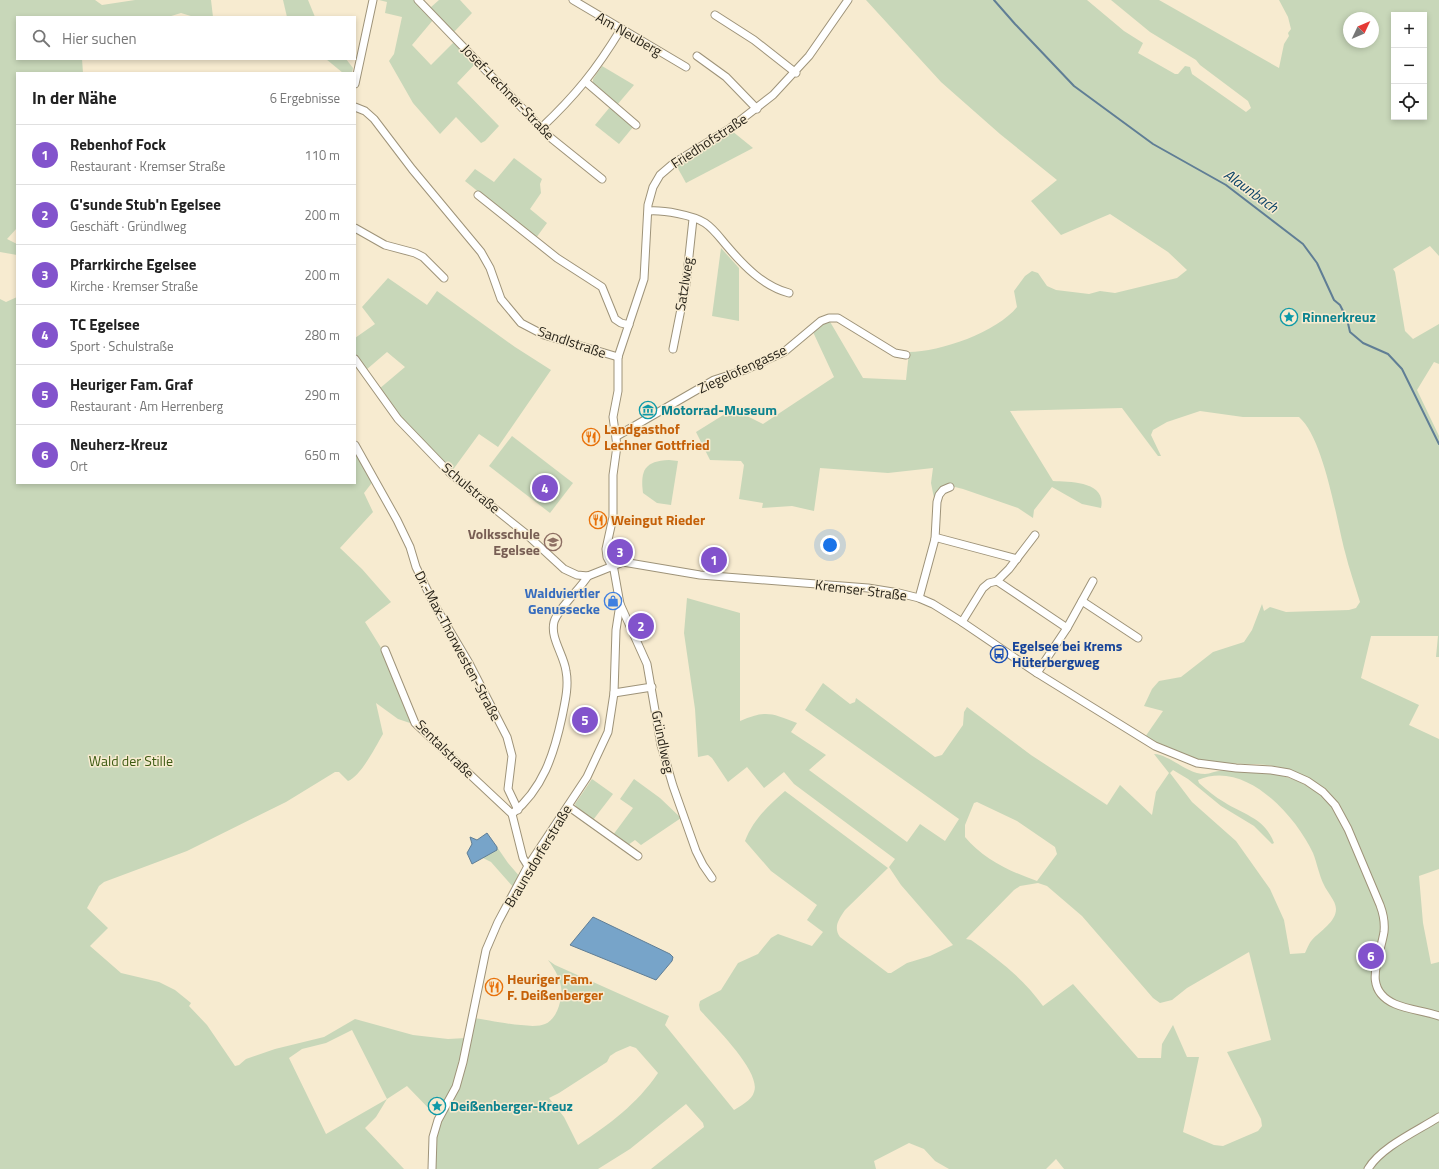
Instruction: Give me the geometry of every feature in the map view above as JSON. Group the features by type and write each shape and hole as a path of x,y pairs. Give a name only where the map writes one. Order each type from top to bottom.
{"street":[{"path":"356,79 373,0"},
{"name":"Josef-Lechner-Straße","path":"418,0 551,138 602,179"},
{"name":"Am Neuberg","path":"573,0 686,67"},
{"name":"Friedhofstraße","path":"618,357 644,279 649,211 653,187 660,175 674,162 757,109 796,73 818,45 848,0"},
{"path":"715,15 754,40 796,73"},
{"path":"541,128 586,82 600,63 621,29"},
{"path":"697,56 726,77 757,109"},
{"path":"586,82 636,125"},
{"name":"Sandlstraße","path":"356,107 365,111 374,119 412,169 481,252 490,268 501,299 521,323 544,335 618,357 618,391 612,417 617,436 613,475 613,517 606,549 607,557 612,565"},
{"path":"478,195 557,258 602,287 615,319 621,323 629,325"},
{"path":"649,211 660,210 704,223 711,228 741,261 763,282 776,289 789,293"},
{"name":"Satzlweg","path":"673,350 686,284 693,219"},
{"path":"356,229 385,245 415,252 423,257 444,278"},
{"name":"Ziegelofengasse","path":"617,436 714,380 745,370 784,352 821,321 829,318 838,318 895,353 906,355"},
{"name":"Schulstraße","path":"356,360 398,419 450,473 525,533 564,569 577,575 588,576"},
{"name":"Dr.-Max-Thorwesten-Straße","path":"356,447 397,520 410,547 416,567 434,604 469,663 507,737 512,756 508,789 515,812 524,858 528,866"},
{"path":"919,598 935,539 937,502 943,490 950,487"},
{"path":"962,622 983,588 990,583 997,581 1017,559 1035,535"},
{"path":"935,539 938,538 1017,559"},
{"name":"Kremser Straße","path":"612,565 630,562 700,575 868,588 919,598 933,604 1130,731 1164,750 1197,763 1236,768 1271,770 1289,773 1306,781 1324,792 1335,805 1348,829 1382,911 1384,930 1375,969 1374,981 1377,990 1384,998 1396,1004 1439,1016"},
{"path":"515,812 535,790 552,756 564,706 567,684 566,671 555,637 553,626 555,620 558,613 571,600 588,576 612,565"},
{"name":"Braunsdorferstraße","path":"432,1169 433,1137 438,1120 456,1087 463,1062 486,950 498,922 528,866 587,777 608,732 614,693 616,630 620,604 617,581 612,565"},
{"path":"997,581 1067,628"},
{"path":"1037,672 1067,628 1093,582"},
{"path":"1082,602 1138,638"},
{"name":"Gründlweg","path":"620,604 647,664 664,759 696,851 702,865 712,878"},
{"name":"Sentalstraße","path":"385,650 415,723 515,812"},
{"path":"614,693 652,687"},
{"path":"568,806 638,856"},
{"path":"1368,1169 1379,1156 1398,1141 1439,1117"}],"green space":[{"path":"0,0 95,0 102,5 135,0 211,0 213,16 191,16 181,13 171,16 16,16 16,60 82,60 83,72 16,72 16,229 7,239 16,244 16,255 0,252"},
{"path":"283,0 308,0 315,16 287,16"},
{"path":"379,0 415,0 433,20 412,45 431,65 454,42 475,64 457,83 499,126 485,141 481,143 456,117 440,134 413,103 389,61 394,54 402,17 385,13 387,2"},
{"path":"439,0 460,0 472,13 453,33 430,8"},
{"path":"866,0 1087,0 1124,31 1143,43 1138,53 1175,74 1178,74 1185,66 1190,67 1192,74 1246,112 1251,108 1248,101 1200,65 1196,60 1150,32 1111,0 1159,0 1279,68 1284,44 1291,29 1288,17 1279,0 1439,0 1439,256 1430,246 1393,269 1395,272 1405,331 1413,339 1439,324 1439,364 1434,362 1417,390 1439,436 1439,657 1436,657 1438,636 1371,636 1361,678 1419,705 1409,725 1439,739 1439,869 1419,876 1423,923 1431,964 1439,962 1439,1169 1064,1169 1056,1159 1046,1169 949,1169 935,1161 924,1149 909,1143 874,1161 876,1169 651,1169 704,1127 703,1123 686,1104 630,1149 598,1169 435,1169 436,1137 442,1118 458,1088 474,1018 531,1026 539,1026 548,1023 558,1009 562,991 557,975 548,960 555,965 669,1016 665,1025 734,1110 751,1098 754,1092 755,1083 751,1073 735,1049 700,1010 699,1005 700,1001 721,990 738,963 758,954 771,938 778,934 812,946 823,932 807,920 817,905 771,871 745,841 752,826 767,808 785,791 888,868 845,910 837,926 840,937 888,973 891,973 907,963 930,956 953,945 901,885 889,867 895,859 794,784 784,772 764,788 747,767 728,782 712,758 708,755 698,757 695,709 684,633 687,598 740,613 740,721 756,715 768,714 797,723 791,732 826,755 809,770 907,842 920,824 945,841 959,819 805,710 823,683 850,704 855,702 856,698 935,757 942,755 963,725 964,712 967,707 1031,755 1107,805 1120,785 1152,815 1156,792 1169,773 1154,754 1160,755 1198,773 1207,774 1221,771 1245,771 1267,773 1289,778 1309,787 1312,781 1293,771 1279,767 1198,760 1184,756 1158,744 1145,737 1163,711 1144,706 1152,689 1159,681 1181,677 1213,652 1244,642 1252,630 1262,604 1264,611 1270,607 1286,612 1349,610 1356,608 1360,602 1322,460 1308,428 1299,417 1243,417 1200,411 1167,422 1153,430 1151,435 1161,456 1158,456 1122,408 1010,411 1053,481 1086,485 1093,488 1101,499 1101,508 1082,504 1052,487 1034,510 1033,518 1018,508 947,485 935,503 931,483 933,468 888,473 820,468 814,511 792,506 762,508 763,503 739,499 744,465 741,461 710,460 696,432 733,409 763,424 834,377 813,332 829,320 863,378 906,380 909,352 922,351 952,344 967,339 996,325 1017,307 1014,291 1025,276 1032,271 1038,273 1047,286 1056,290 1089,294 1100,291 1115,293 1177,278 1187,270 1168,252 1110,214 1061,235 1031,201 1057,180 1000,134 941,82","holes":["1173,770 1188,779 1221,806 1254,826 1272,844 1274,843 1270,835 1259,822 1217,798 1199,783 1198,780 1216,776 1233,777 1250,784 1266,794 1281,808 1305,838 1313,853 1325,888 1336,906 1335,914 1331,922 1311,941 1305,953 1290,954 1284,920 1270,889 1236,841 1192,802 1170,773","977,802 1017,821 1055,847 1057,854 1037,881 998,864 980,852 965,837 965,825 974,803","1038,883 1047,886 1082,916 1153,998 1160,1003 1172,1000 1187,988 1249,952 1271,1040 1227,1052 1261,1119 1262,1126 1258,1131 1223,1146 1214,1145 1183,1132 1199,1057 1187,1057 1173,1025 1162,1044 1161,1058 1138,1058 1073,984 1043,1006 1019,978 1010,970 971,940 966,939 1014,890 1020,886","630,1046 636,1048 658,1073 632,1104 578,1145 564,1117 549,1098 607,1062 610,1056"]},
{"path":"327,60 347,60 353,68 352,72 342,72"},
{"path":"602,66 634,85 617,105 593,83 593,79"},
{"path":"610,107 633,127 619,144 595,125"},
{"path":"732,131 753,148 686,183 676,165"},
{"path":"514,158 542,179 540,184 541,193 530,209 547,223 536,238 465,181 475,169 494,182"},
{"path":"721,248 739,268 739,321 712,316"},
{"path":"388,278 427,305 437,291 515,347 551,370 498,447 479,434 452,471 400,417 379,389 405,367 387,352 366,370 356,355 356,337 375,324 362,307"},
{"name":"Wald der Stille","path":"16,297 16,484 356,484 356,451 372,479 371,484 364,493 373,512 340,548 362,569 391,602 365,622 383,651 413,724 398,719 376,703 383,734 368,760 353,778 348,781 339,772 335,772 286,802 187,851 104,882 99,886 87,908 108,928 90,946 121,973 159,982 175,990 191,1003 189,1006 207,1025 235,1066 239,1065 246,1059 275,1049 324,1037 355,1019 413,1035 448,1039 466,1038 454,1086 437,1117 407,1086 387,1099 376,1117 365,1128 404,1169 0,1169 0,299 6,302","holes":["352,1030 387,1099 326,1134 289,1058 302,1049 326,1043"]},
{"path":"512,436 573,483 550,513 489,466"},
{"path":"669,460 678,461 671,505 657,503 643,493 642,485 642,478 646,468 649,465 654,462"},
{"path":"592,779 613,794 593,820 576,807 575,804"},
{"path":"634,779 660,798 681,818 641,845 635,840 628,845 613,835 633,808 620,799"},
{"path":"497,847 521,878 515,889 491,862 483,858"}],"water":[{"path":"487,833 497,847 497,850 472,864 467,853 472,844 470,837 477,840"},
{"path":"593,917 670,954 673,957 672,961 656,980 570,945"}],"waterway":[{"name":"Alaunbach","path":"994,0 1074,86 1153,144 1226,185 1303,244 1317,263 1334,300 1340,305 1347,319 1350,332 1363,343 1388,354 1402,369 1439,444"}],"place":[{"name":"Rinnerkreuz","path":"1289,317"},
{"name":"Motorrad-Museum","path":"648,410"},
{"name":"Landgasthof Lechner Gottfried","path":"591,437"},
{"name":"TC Egelsee","path":"545,488"},
{"name":"Weingut Rieder","path":"598,520"},
{"name":"Volksschule Egelsee","path":"553,542"},
{"name":"Pfarrkirche Egelsee","path":"620,552"},
{"name":"Rebenhof Fock","path":"714,560"},
{"name":"Waldviertler Genussecke","path":"613,601"},
{"name":"G'sunde Stub'n Egelsee","path":"641,626"},
{"name":"Egelsee bei Krems Hüterbergweg","path":"999,654"},
{"name":"Heuriger Fam. Graf","path":"585,720"},
{"name":"Neuherz-Kreuz","path":"1371,956"},
{"name":"Heuriger Fam. F. Deißenberger","path":"494,987"},
{"name":"Deißenberger-Kreuz","path":"437,1106"}]}
